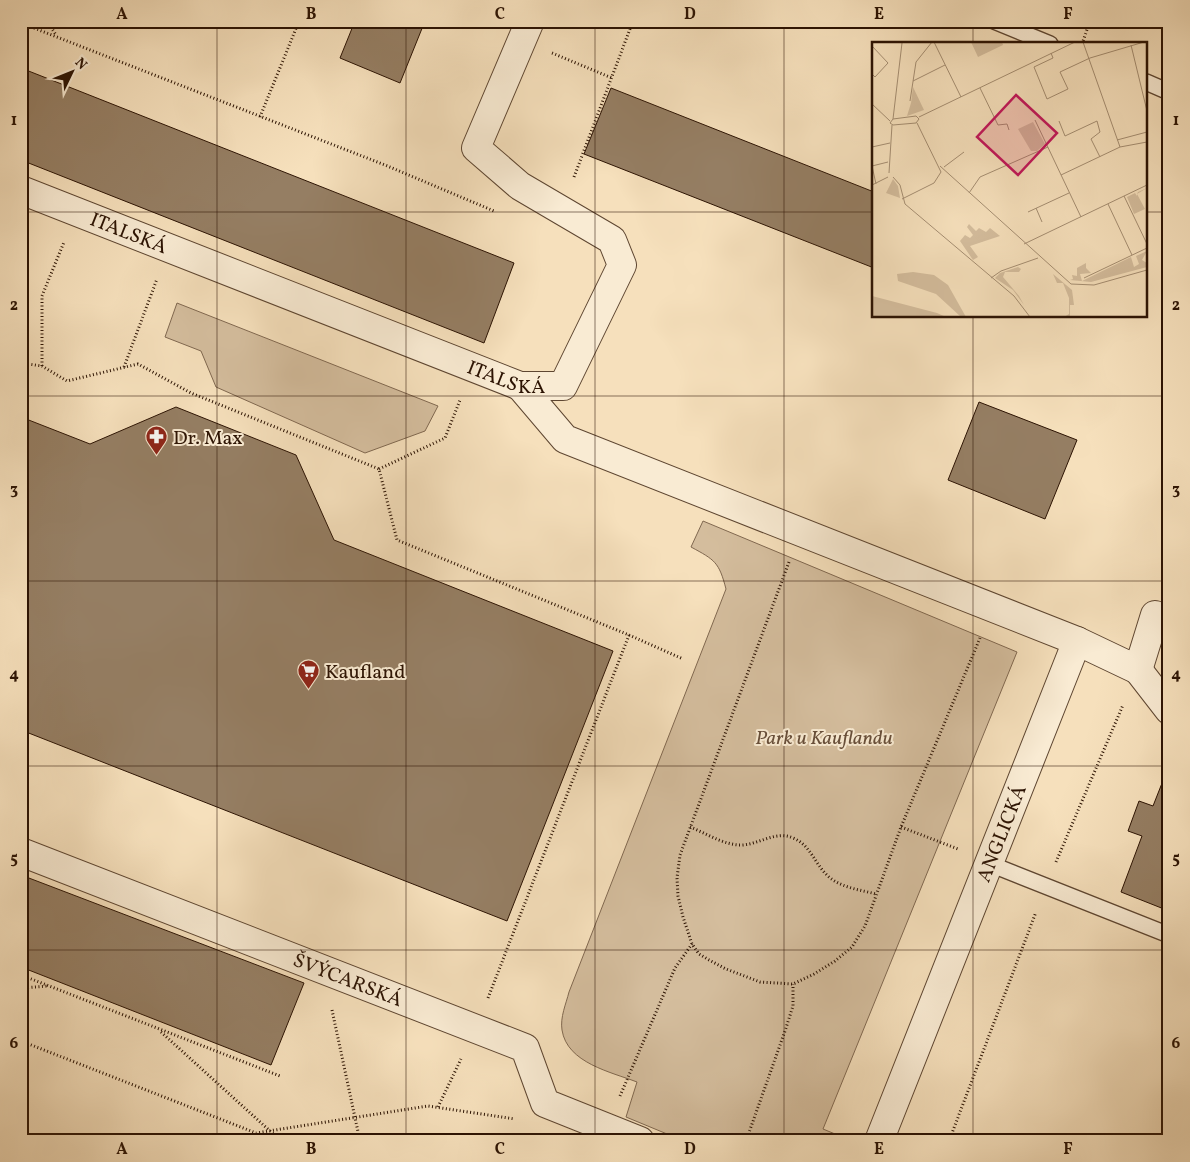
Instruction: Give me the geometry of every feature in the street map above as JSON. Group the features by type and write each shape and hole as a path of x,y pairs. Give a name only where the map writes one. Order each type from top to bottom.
{"street":[{"name":"ITALSKÁ","path":"21,190 520,386 562,386 622,264 612,240 520,186 476,148 525,31"},
{"path":"520,386 565,439 1077,641 1138,670 1169,710"},
{"path":"1138,670 1155,615"},
{"name":"ANGLICKÁ","path":"879,1141 1077,641"},
{"name":"ŠVÝCARSKÁ","path":"21,852 524,1048 545,1103 640,1141"}],"lane":[{"path":"994,21 1045,42"},
{"path":"1148,83 1169,92"},
{"path":"990,864 1169,935"}],"path":[{"path":"47,21 57,37"},
{"path":"260,117 299,21"},
{"path":"562,209 633,21"},
{"path":"1083,42 1090,21"},
{"path":"21,23 385,166 494,211"},
{"path":"525,31 612,78"},
{"path":"42,366 42,296 77,212"},
{"path":"124,367 169,248"},
{"path":"21,363 42,366 66,381 138,364 191,393 379,469 445,438 473,368"},
{"path":"379,469 396,540 683,659"},
{"path":"801,531 680,855 677,878 678,896 692,944 699,954 726,969 760,982 793,984 835,961 852,946 865,926 901,826 993,608"},
{"path":"438,1107 476,1029 629,635"},
{"path":"949,1141 1046,885 1138,670"},
{"path":"690,826 730,844 755,843 782,835 792,837 808,848 830,877 849,887 876,894"},
{"path":"901,826 963,850 990,864"},
{"path":"607,1127 675,968 692,944"},
{"path":"21,975 280,1076"},
{"path":"746,1141 793,1006 793,984"},
{"path":"21,988 49,986"},
{"path":"331,1009 360,1141"},
{"path":"159,1030 281,1141"},
{"path":"21,1040 256,1133 428,1106 518,1119"},
{"path":"21,1046 33,1045"},
{"path":"253,1141 256,1133"}],"green space":[{"path":"177,303 438,406 425,431 365,453 216,387 201,351 165,337"},
{"name":"Park u Kauflandu","path":"703,521 1017,652 823,1129 852,1141 684,1141 626,1117 637,1082 603,1070 581,1058 572,1051 562,1030 563,1015 569,992 726,589 721,573 715,563 706,555 691,547"}],"building":[{"path":"355,21 425,21 400,83 340,58"},
{"path":"21,68 514,263 484,343 21,160"},
{"path":"611,88 872,191 872,267 584,154"},
{"path":"979,402 1077,440 1045,519 948,480"},
{"name":"Kaufland","path":"176,407 296,455 334,540 613,651 507,921 21,730 21,417 90,444"},
{"path":"1166,773 1169,774 1169,911 1121,892 1142,836 1128,831 1139,801 1153,806"},
{"path":"21,875 304,983 271,1065 21,967"}],"place":[{"name":"Dr. Max","path":"157,456"},
{"name":"Kaufland","path":"309,690"}]}
